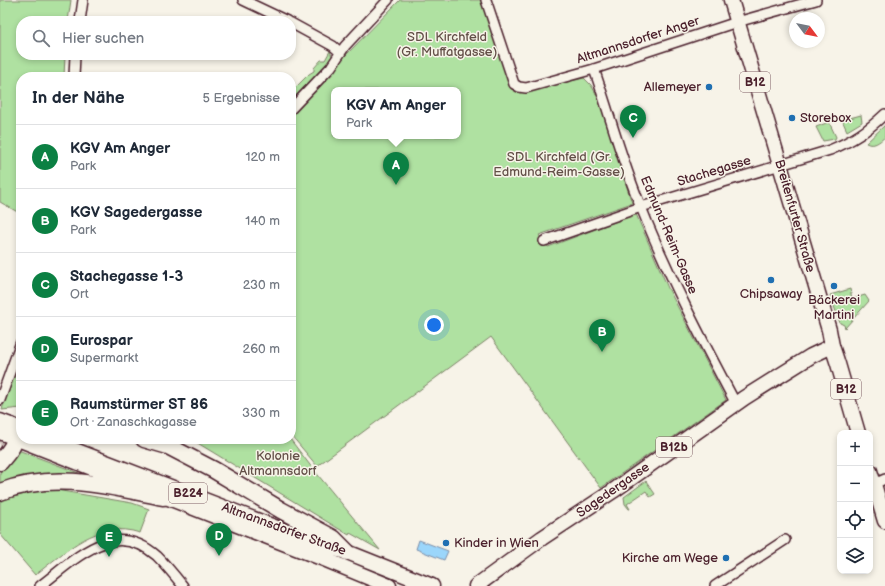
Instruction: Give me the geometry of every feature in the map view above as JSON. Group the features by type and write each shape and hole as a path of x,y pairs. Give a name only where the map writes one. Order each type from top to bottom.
{"highway":[{"path":"161,444 190,456 281,510 333,538 347,552"},
{"path":"0,492 35,482 71,481 163,497"}],"main road":[{"name":"Breitenfurter Straße","path":"731,0 857,430"},
{"name":"Sagedergasse","path":"476,586 542,538 613,491 736,404 787,370 832,346"},
{"name":"Altmannsdorfer Straße","path":"26,444 324,559 389,586"},
{"name":"Altmannsdorfer Straße","path":"59,444 329,548 347,552 432,586"},
{"path":"873,474 880,482 885,521"}],"street":[{"path":"80,16 82,0"},
{"path":"243,0 276,16"},
{"path":"296,104 331,67 340,52 388,0"},
{"name":"Altmannsdorfer Anger","path":"486,0 514,84 519,87 526,88 594,69 737,22 816,0"},
{"path":"296,26 340,52"},
{"path":"74,72 75,60"},
{"name":"Edmund-Reim-Gasse","path":"594,69 640,207 673,281 736,404"},
{"name":"Stachegasse","path":"544,241 640,207 780,165 846,143 866,132 885,114"},
{"path":"0,400 16,356"},
{"path":"40,586 88,549 98,544 121,540 133,542 153,553 183,586"},
{"path":"716,586 785,540"}],"green space":[{"path":"0,0 71,0 69,16 16,16 16,60 65,60 64,72 16,72 16,211 0,202"},
{"path":"400,0 484,0 512,86 525,92 584,78 591,85 598,97 632,203 539,235 548,247 636,214 668,288 726,400 601,488 491,337 317,466 296,441 296,106"},
{"path":"330,51 333,59 296,100 296,87 314,71 314,68 321,60 325,60"},
{"path":"861,115 862,122 847,131 842,120"},
{"path":"829,122 836,137 835,139 823,141 816,127"},
{"path":"885,125 885,137 874,144 866,143"},
{"path":"850,289 852,299 865,295 869,301 845,328 844,325 840,323 830,295"},
{"path":"16,362 16,409 2,410"},
{"name":"Kolonie Altmannsdorf","path":"199,444 294,444 380,550 350,533 349,535"},
{"path":"18,450 87,476 0,485 0,472"},
{"path":"646,481 655,494 650,497 646,491 627,504 629,509 625,504 624,497"},
{"path":"56,490 132,503 149,509 140,533 124,530 110,530 96,534 71,547 35,575 0,534 0,501 31,492"}],"water":[{"path":"419,540 448,551 444,560 416,549"}],"tunnel":[{"path":"0,445 16,440"}],"place":[{"name":"Allemeyer","path":"709,87"},
{"name":"Storebox","path":"792,118"},
{"name":"Stachegasse 1-3","path":"633,138"},
{"name":"KGV Am Anger","path":"396,185"},
{"name":"Chipsaway","path":"771,280"},
{"name":"Bäckerei Martini","path":"834,286"},
{"name":"KGV Sagedergasse","path":"602,352"},
{"name":"Kinder in Wien","path":"446,543"},
{"name":"Eurospar","path":"219,556"},
{"name":"Raumstürmer ST 86","path":"109,557"},
{"name":"Kirche am Wege","path":"726,558"}],"park label":[{"name":"SDL Kirchfeld (Gr. Muffatgasse)","path":"447,44"},
{"name":"SDL Kirchfeld (Gr. Edmund-Reim-Gasse)","path":"559,164"}]}
